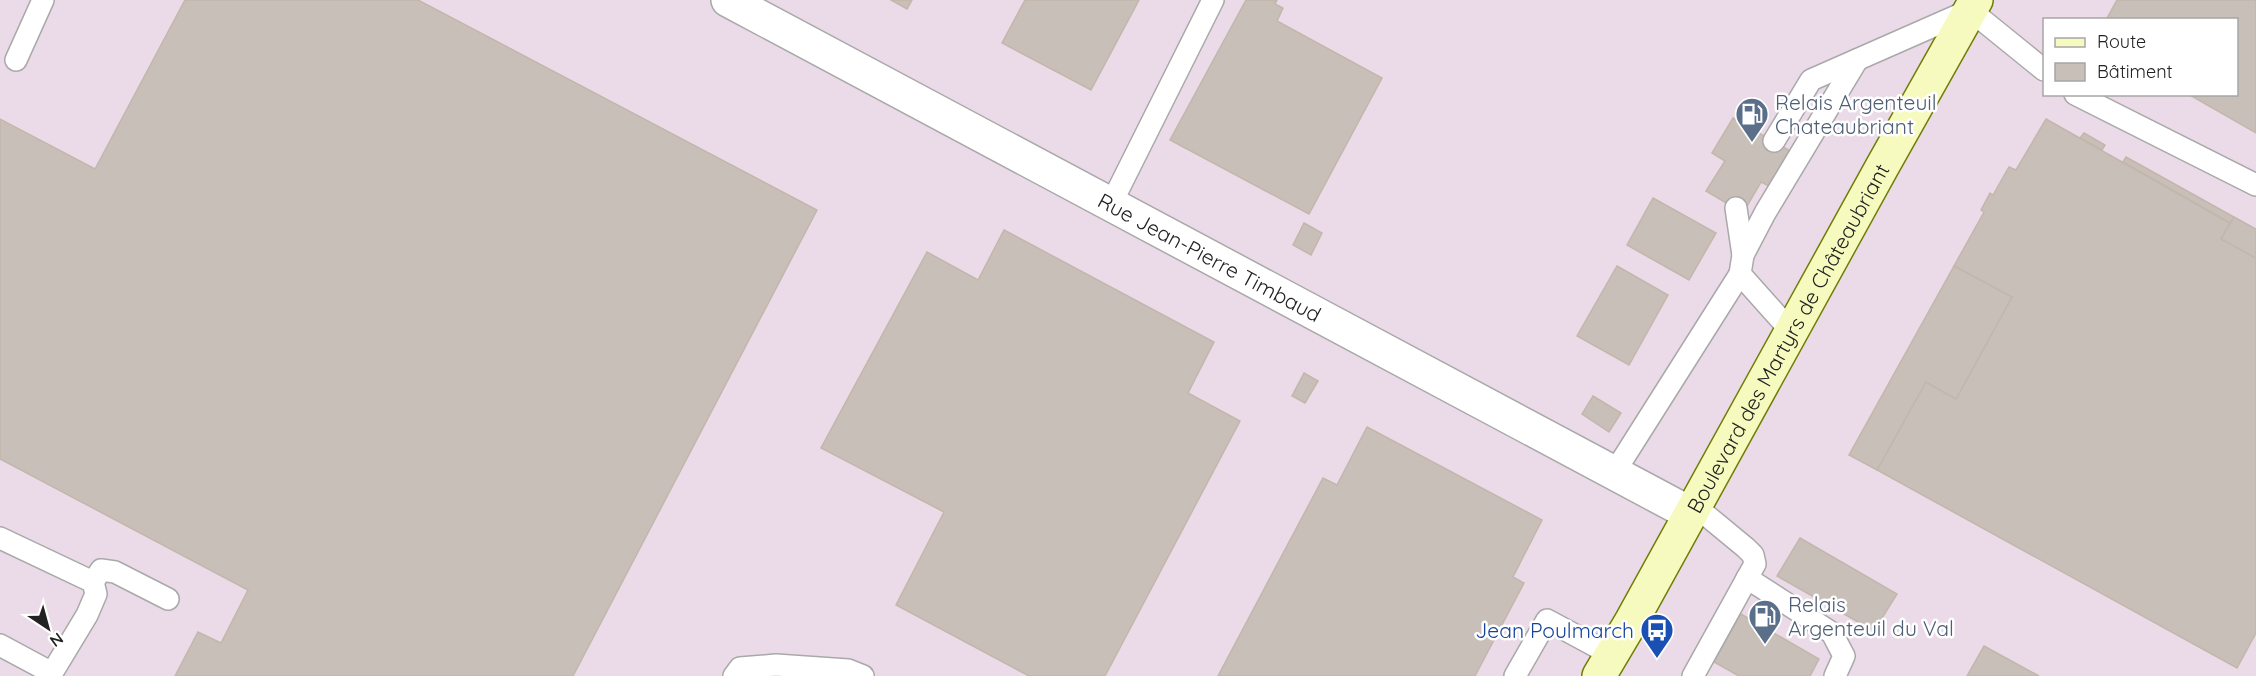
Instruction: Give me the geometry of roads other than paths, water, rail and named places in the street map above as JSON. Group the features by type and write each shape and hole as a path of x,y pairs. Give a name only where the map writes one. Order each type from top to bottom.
{"main road":[{"name":"Boulevard des Martyrs de Châteaubriant","path":"1605,665 1973,5"}],"street":[{"name":"Rue Jean-Pierre Timbaud","path":"728,0 1614,473 1693,510"}],"lane":[{"path":"15,60 43,0"},
{"path":"1111,204 1213,0"},
{"path":"1774,141 1811,80 1973,5 2043,69"},
{"path":"1614,473 1742,265 1765,213 1857,60"},
{"path":"2079,96 2256,185"},
{"path":"1736,208 1742,265 1791,331"},
{"path":"1693,510 1753,555 1755,564 1693,676"},
{"path":"0,538 93,582"},
{"path":"0,645 52,674 87,615 96,594 93,582 101,570 115,572 168,599"},
{"path":"1747,578 1832,633 1844,656 1835,676"},
{"path":"1515,676 1547,620 1605,665"},
{"path":"734,676 741,668 776,665 804,672 848,670 863,676"}],"place":[{"name":"Relais Argenteuil Chateaubriant","path":"1752,143"},
{"name":"Relais Argenteuil du Val","path":"1765,645"},
{"name":"Jean Poulmarch","path":"1657,659"}]}
